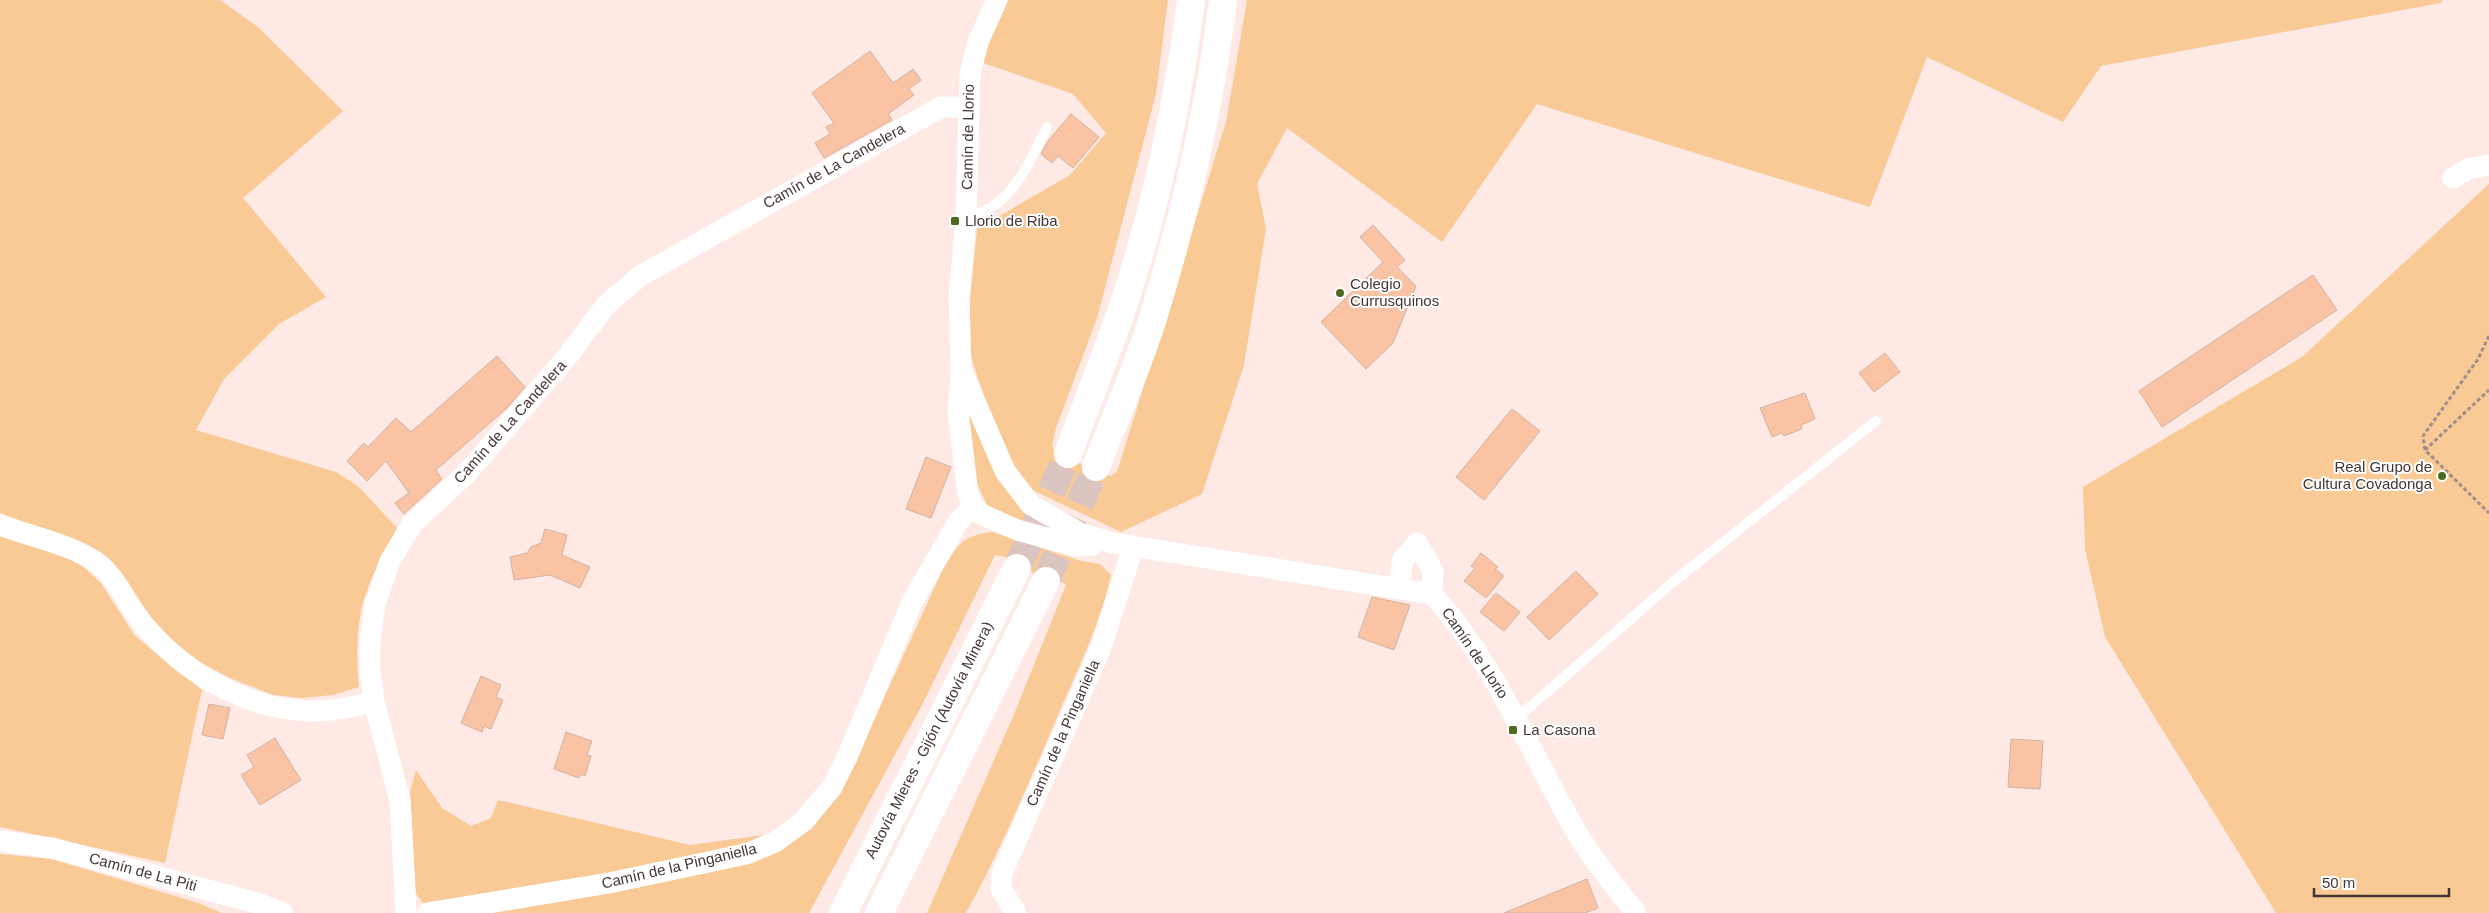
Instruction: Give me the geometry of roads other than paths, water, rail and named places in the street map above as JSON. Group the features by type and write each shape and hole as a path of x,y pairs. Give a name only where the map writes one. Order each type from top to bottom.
{"highway":[{"path":"1068,454 1122,310 1153,199 1184,60 1191,0"},
{"path":"1096,467 1152,320 1188,194 1215,61 1223,0"},
{"name":"Autovía Mieres - Gijón (Autovía Minera)","path":"843,913 1017,568"},
{"path":"879,913 1046,580"}],"street":[{"name":"Camín de Llorio","path":"997,0 978,42 970,74 966,219 959,297 961,369 958,411 968,494 974,506 981,514 1018,530 1076,546 1123,546"},
{"name":"Camín de La Candelera","path":"406,913 400,800 374,702 370,642 376,604 390,561 412,524 468,472 567,357 607,304 640,276 941,107 969,106"},
{"path":"2453,178 2468,169 2489,165"},
{"name":"Camín de Llorio","path":"961,369 1005,471 1031,505 1080,533 1123,546 1400,587 1432,594 1461,629 1502,690 1578,834 1636,913"},
{"name":"Camín de la Pinganiella","path":"428,913 609,883 746,854 775,842 790,831 804,820 832,787 848,755 912,602 958,522 974,506"},
{"path":"0,525 82,554 96,562 108,573 154,636 201,676 227,691 270,706 307,711 338,710 374,702"},
{"path":"1400,587 1402,561 1418,543 1433,571 1432,594"},
{"name":"Camín de la Pinganiella","path":"1016,913 1001,889 1002,873 1100,650 1123,546"},
{"name":"Camín de La Piti","path":"0,841 52,848 260,904 283,913"}],"lane":[{"path":"966,219 984,214 1005,199 1023,172 1047,127"},
{"path":"1516,719 1673,582 1876,421"}],"tunnel":[{"path":"1017,568 1068,454"},
{"path":"1046,581 1096,467"}],"place":[{"name":"Llorio de Riba","path":"955,221"},
{"name":"Colegio Currusquinos","path":"1340,293"},
{"name":"Real Grupo de Cultura Covadonga","path":"2442,476"},
{"name":"La Casona","path":"1513,730"}]}
